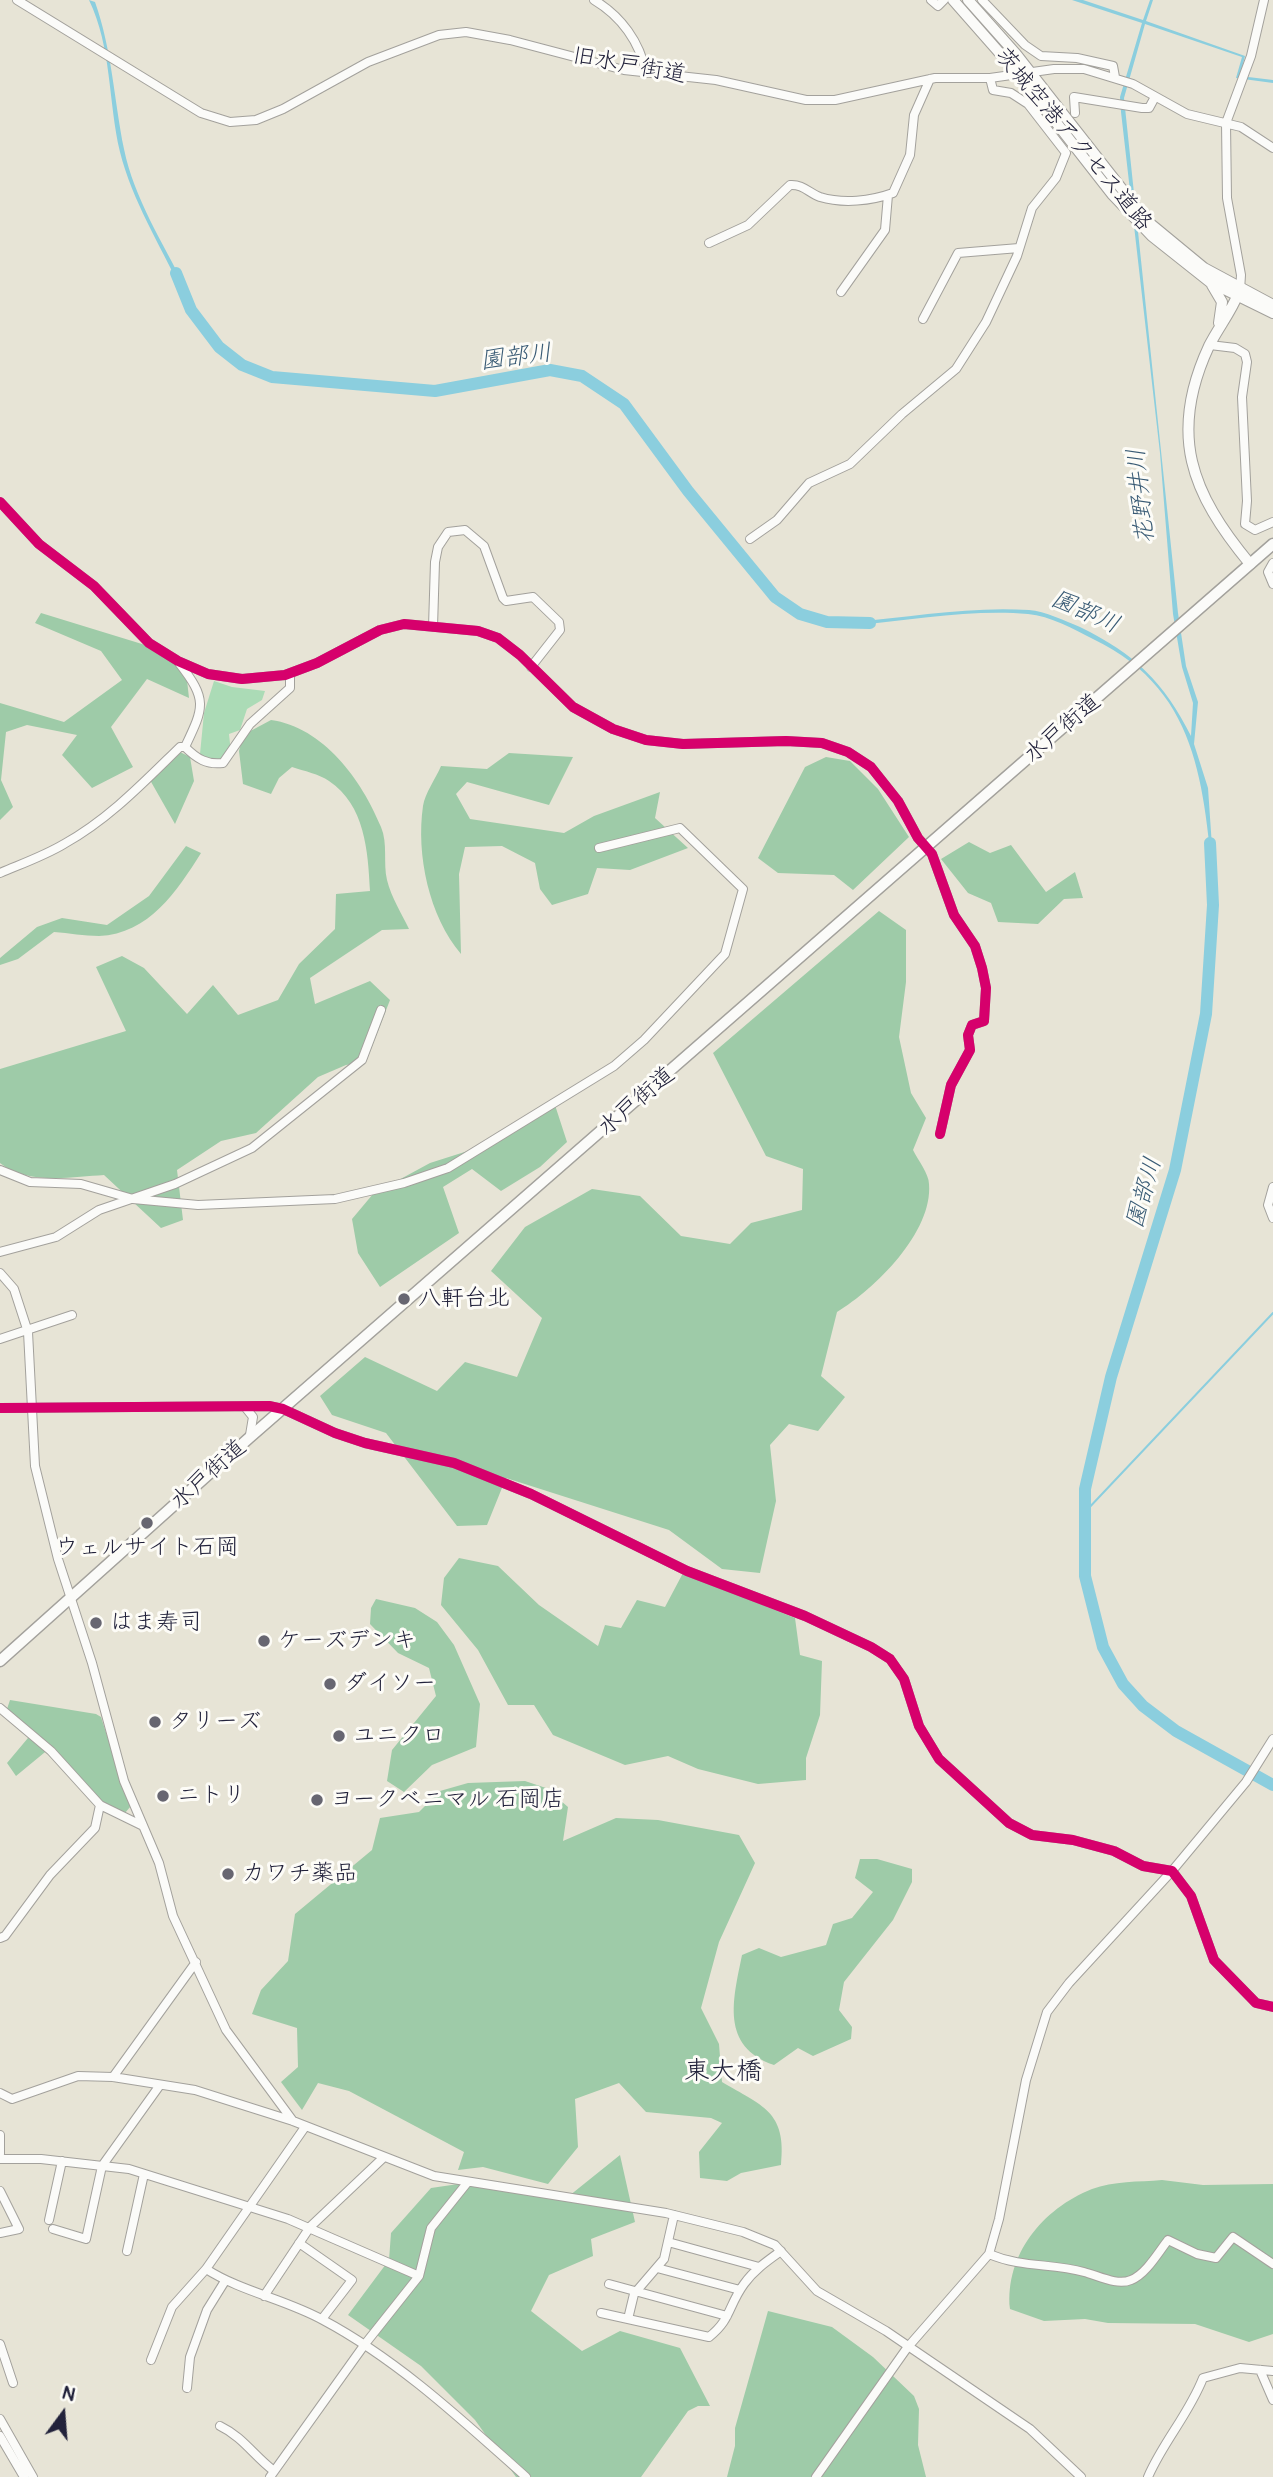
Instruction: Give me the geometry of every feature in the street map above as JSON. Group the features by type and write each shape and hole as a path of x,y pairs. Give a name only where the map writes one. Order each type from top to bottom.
{"highway":[{"name":"水戸街道","path":"0,1661 249,1438 1273,544"}],"main road":[{"name":"茨城空港アクセス道路","path":"953,0 1019,75 1127,211 1171,254 1210,282 1273,305"},
{"name":"茨城空港アクセス道路","path":"968,0 1031,72 1147,221 1184,254 1238,293 1273,313"},
{"path":"1210,282 1222,302 1216,333"},
{"path":"1238,293 1210,345 1194,384 1190,405 1191,459 1212,515 1250,564"}],"street":[{"name":"旧水戸街道","path":"16,0 201,113 230,122 270,116 368,62 422,41 455,33 490,35 604,65 646,73 716,80 792,98 822,101 930,79 990,78 1084,69 1133,84 1187,114 1251,131 1273,148"},
{"path":"594,0 614,14 631,36 646,73"},
{"path":"931,0 938,6 944,0"},
{"path":"982,0 1034,53 1049,58 1077,58 1113,66 1119,78"},
{"path":"1238,293 1241,275 1227,198 1226,123 1251,56 1265,0"},
{"path":"750,540 776,520 809,483 850,464 902,414 956,369 986,322 1019,248 1032,208 1056,178 1066,153 1028,104 1011,93 993,90 990,78"},
{"path":"709,243 748,225 790,185 799,184 819,196 841,201 893,193 910,155 914,115 930,79"},
{"path":"1075,113 1074,97 1149,108 1155,97"},
{"path":"841,292 885,230 888,195"},
{"path":"923,319 958,253 1019,248"},
{"path":"1210,345 1235,348 1245,354 1247,362 1241,397 1247,501 1245,524 1255,530 1273,522"},
{"path":"0,502 39,544 94,586 149,643 178,661 208,674 242,679 290,673 380,630 404,624 478,631 498,638 573,707 613,729 646,740 683,744 822,743 848,752 871,767 898,801 932,854 954,915 975,946 986,988 984,1021 972,1025 968,1035 970,1050 951,1085 940,1134"},
{"path":"433,627 438,547 448,532 464,530 484,546 506,601 533,597 559,622 560,630 531,667"},
{"path":"1273,563 1268,572 1273,584"},
{"path":"178,661 197,687 200,699 200,719 186,747"},
{"path":"0,873 64,844 84,831 127,799 180,747 186,747 195,757 211,764 223,763 250,724 290,688 290,673"},
{"path":"0,1170 30,1182 81,1184 133,1199 198,1205 335,1199 404,1183 448,1168 614,1066 674,1010 724,954 744,889 680,828 599,848"},
{"path":"0,1252 56,1237 88,1215 233,1159 283,1125 362,1060 381,1010"},
{"path":"1273,1187 1268,1205 1273,1217"},
{"path":"0,1273 14,1289 28,1332 36,1466 124,1781 159,1863 173,1916 226,2030 293,2121"},
{"path":"0,1339 28,1332 72,1315"},
{"path":"244,1406 250,1409 253,1417 249,1438"},
{"path":"0,1408 244,1406 284,1409 335,1433 454,1463 531,1494 687,1571 805,1616 871,1647 890,1659 904,1679 919,1726 939,1759 1009,1823 1032,1835 1073,1840 1114,1851 1143,1866 1172,1871 1191,1896 1214,1959 1256,2003 1273,2007"},
{"path":"0,1708 51,1751 100,1805 143,1826"},
{"path":"816,2477 907,2348 989,2254 999,2219 1029,2068 1047,2012 1069,1983 1172,1871 1246,1782 1273,1739"},
{"path":"0,1938 5,1936 50,1875 95,1828 99,1821 100,1805"},
{"path":"113,2077 196,1962"},
{"path":"0,2093 12,2099 78,2076 113,2077 195,2090 293,2121 434,2176 674,2215 743,2232 775,2245 817,2291 886,2331 907,2348 1030,2429 1081,2477"},
{"path":"62,2161 51,2225 86,2239 102,2166 160,2085"},
{"path":"152,2360 172,2307 206,2269 305,2127"},
{"path":"0,2135 0,2156 62,2161 144,2174 310,2227 419,2276"},
{"path":"264,2296 310,2227 383,2158"},
{"path":"127,2251 144,2174"},
{"path":"220,2426 238,2436 272,2474 365,2344 419,2276 430,2228 467,2183"},
{"path":"0,2193 19,2229 0,2234"},
{"path":"628,2319 637,2291 664,2259 674,2215"},
{"path":"989,2254 1011,2264 1068,2268 1117,2282 1128,2282 1139,2276 1168,2240 1196,2254 1216,2258 1233,2237 1273,2264"},
{"path":"668,2242 759,2267"},
{"path":"299,2243 352,2280 322,2319"},
{"path":"601,2313 709,2337 725,2325 740,2290 759,2267 781,2251"},
{"path":"657,2268 740,2290"},
{"path":"206,2269 225,2281 322,2319 365,2344 478,2434 526,2477"},
{"path":"187,2389 190,2357 208,2310 225,2281"},
{"path":"609,2284 727,2316"},
{"path":"0,2344 13,2383"},
{"path":"1148,2477 1159,2452 1180,2422 1203,2378 1240,2368 1273,2371"},
{"path":"1260,2370 1273,2400"},
{"path":"0,2419 33,2477"},
{"path":"0,2436 24,2477"}],"green space":[{"path":"41,613 168,652 186,671 189,698 147,679 111,727 133,767 92,788 62,755 77,735 27,725 6,732 1,780 13,807 0,820 0,703 64,722 122,680 101,651 35,623"},
{"path":"214,681 232,687 265,691 262,700 247,709 240,730 229,734 231,753 226,762 208,760 200,754 204,713"},
{"path":"271,720 307,733 324,745 352,774 373,809 383,833 387,880 409,929 382,930 310,978 315,1004 370,981 390,1000 366,1062 346,1065 318,1077 256,1133 221,1141 177,1170 183,1220 161,1228 104,1175 36,1177 11,1170 0,1163 0,1069 126,1031 96,967 122,956 144,968 187,1014 213,985 238,1015 278,1000 299,964 335,929 336,894 370,891 362,830 350,803 341,791 321,776 292,767 279,778 271,794 243,784 239,751 243,735"},
{"path":"180,752 190,757 194,781 175,824 150,780"},
{"path":"509,753 573,757 549,805 467,782 456,794 470,819 564,833 594,816 660,792 655,818 688,848 630,870 597,868 588,894 552,905 540,889 535,863 502,846 465,847 459,874 461,954 441,922 427,884 421,844 424,801 441,766 487,769"},
{"path":"826,757 850,761 878,789 909,837 853,890 834,875 778,873 758,858 805,767"},
{"path":"969,842 990,853 1011,845 1046,892 1075,872 1083,898 1064,899 1038,924 998,922 991,903 968,893 941,859"},
{"path":"186,846 201,853 160,908 133,928 99,936 54,932 18,959 0,965 0,958 37,927 62,918 107,925 149,896"},
{"path":"879,911 906,930 906,982 899,1037 911,1093 926,1118 913,1150 929,1180 928,1202 912,1240 899,1257 868,1289 837,1312 821,1376 845,1397 818,1431 789,1424 770,1445 776,1501 760,1573 722,1569 669,1530 506,1478 487,1525 457,1526 386,1433 332,1415 320,1396 365,1357 437,1391 465,1362 517,1377 542,1318 491,1271 525,1227 592,1189 640,1196 681,1236 730,1244 751,1223 802,1210 803,1169 766,1156 713,1053"},
{"path":"554,1102 567,1142 540,1167 501,1191 472,1169 443,1187 459,1233 380,1287 358,1253 352,1219 373,1194 430,1163 496,1142"},
{"path":"459,1558 498,1566 539,1605 598,1646 605,1625 621,1628 637,1600 665,1607 683,1573 795,1618 800,1655 822,1661 820,1715 806,1758 806,1780 758,1784 698,1769 668,1756 625,1765 553,1735 534,1705 508,1705 478,1650 441,1605 444,1578"},
{"path":"376,1599 415,1608 437,1622 454,1645 480,1704 476,1747 432,1765 404,1792 387,1781 392,1750 436,1696 429,1668 398,1653 370,1624 371,1608"},
{"path":"10,1700 101,1717 130,1807 125,1813 93,1797 50,1748 16,1776 7,1763 33,1732 7,1709"},
{"path":"525,1781 546,1788 568,1807 563,1841 616,1818 658,1820 739,1835 755,1863 719,1942 701,2008 719,2044 722,2082 760,2105 776,2121 782,2147 781,2165 741,2173 727,2181 700,2178 699,2152 722,2123 711,2118 646,2112 619,2083 575,2099 578,2147 548,2184 483,2167 458,2170 464,2152 349,2091 318,2083 302,2110 281,2082 298,2067 297,2028 252,2014 261,1990 288,1961 295,1914 372,1850 380,1818 419,1812 440,1791 468,1783"},
{"path":"860,1859 877,1859 912,1869 912,1882 893,1920 844,1982 839,2010 852,2027 851,2039 813,2056 798,2048 774,2065 757,2057 745,2046 738,2034 734,2005 742,1955 759,1948 781,1957 826,1945 833,1924 852,1918 873,1892 855,1878"},
{"path":"620,2155 635,2222 591,2239 593,2256 549,2275 531,2311 582,2351 620,2331 680,2348 710,2406 698,2406 688,2411 641,2477 516,2477 475,2420 421,2366 348,2315 389,2260 391,2233 431,2188 479,2181 564,2200"},
{"path":"1162,2180 1203,2185 1273,2184 1273,2334 1249,2342 1195,2324 1108,2323 1085,2319 1044,2321 1010,2309 1010,2289 1021,2253 1030,2236 1057,2209 1100,2186"},
{"path":"768,2311 832,2327 873,2357 914,2396 919,2409 918,2445 926,2477 727,2477 735,2446 735,2428"}],"water":[{"path":"89,0 95,2 101,20 129,167 150,220 185,287 181,289 139,205 125,170 116,133 102,37"},
{"path":"1072,0 1083,0 1143,20 1150,0 1153,0 1146,21 1245,56 1240,76 1273,80 1273,83 1236,78 1242,57 1145,24 1124,98 1178,613 1186,666 1198,702 1194,744 1208,788 1216,905 1207,825 1192,752 1178,718 1158,688 1130,662 1070,627 1045,617 1028,614 965,614 858,625 853,622 985,609 1029,610 1048,614 1099,637 1132,659 1159,685 1191,736 1193,703 1182,667 1173,614 1160,453 1121,112 1120,97 1142,23"}],"waterway":[{"name":"園部川","path":"176,273 191,310 219,347 242,365 272,377 435,391 550,370 582,376 624,404 688,491 775,597 800,614 827,622 870,623"},
{"name":"園部川","path":"1210,843 1213,905 1206,1014 1175,1170 1111,1377 1085,1489 1085,1576 1103,1647 1123,1684 1143,1706 1176,1731 1273,1785"},
{"path":"1085,1512 1273,1313"}],"cycle path":[{"path":"0,502 39,544 94,586 149,643 178,661 208,674 242,679 285,675 317,663 380,630 404,624 478,631 498,638 520,655 573,707 613,729 646,740 683,744 786,741 822,743 848,752 871,767 898,801 918,838 932,854 954,915 975,946 986,988 984,1021 972,1025 968,1035 970,1050 951,1085 940,1134"},
{"path":"0,1408 269,1406 283,1409 335,1433 365,1443 454,1463 531,1494 687,1571 805,1616 871,1647 890,1659 904,1679 919,1726 939,1759 1009,1823 1032,1835 1073,1840 1114,1851 1143,1866 1172,1871 1191,1896 1214,1960 1256,2003 1273,2007"}],"place":[{"name":"八軒台北","path":"404,1299"},
{"name":"ウェルサイト石岡","path":"147,1523"},
{"name":"はま寿司","path":"96,1623"},
{"name":"ケーズデンキ","path":"264,1641"},
{"name":"ダイソー","path":"330,1684"},
{"name":"タリーズ","path":"155,1722"},
{"name":"ユニクロ","path":"339,1736"},
{"name":"ニトリ","path":"163,1796"},
{"name":"ヨークベニマル 石岡店","path":"317,1800"},
{"name":"カワチ薬品","path":"228,1874"}],"district":[{"name":"東大橋","path":"723,2072"}],"water label":[{"name":"花野井川","path":"1142,496"}]}
